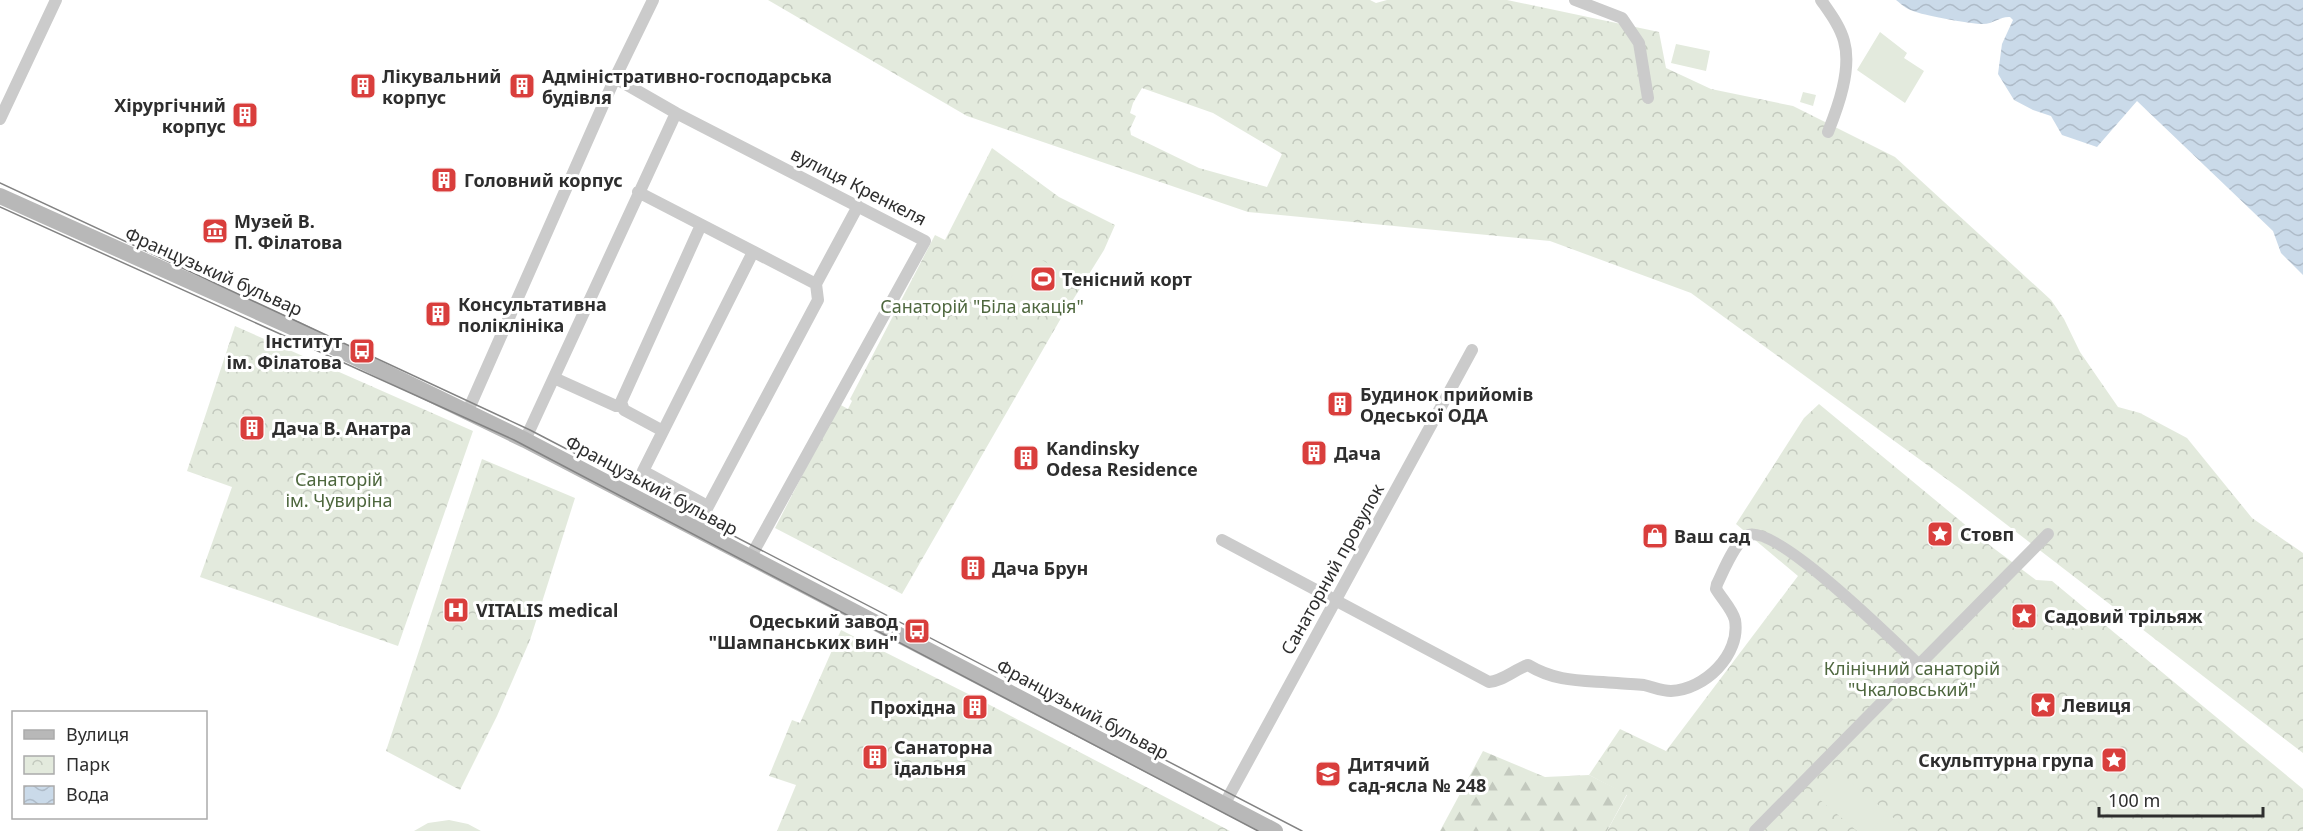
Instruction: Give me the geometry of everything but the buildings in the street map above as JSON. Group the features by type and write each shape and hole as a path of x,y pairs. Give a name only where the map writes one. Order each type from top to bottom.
{"street":[{"path":"0,119 57,0"},
{"path":"467,413 615,78 653,0"},
{"path":"1575,0 1622,18 1639,43 1648,98"},
{"path":"1821,0 1840,31 1846,54 1841,95 1827,132"},
{"name":"вулиця Кренкеля","path":"615,78 675,113 925,241 750,558"},
{"path":"525,440 675,113"},
{"path":"638,192 816,284"},
{"name":"Французький бульвар","path":"0,196 296,329 525,440 1275,831"},
{"path":"696,529 818,300 816,284 858,206"},
{"path":"621,405 701,225"},
{"path":"705,512 702,503 643,471 753,252"},
{"name":"Санаторний провулок","path":"1224,805 1472,350"},
{"path":"554,378 616,406 621,405"},
{"path":"621,405 624,410 663,431"},
{"path":"1222,540 1489,682 1498,681 1528,665 1545,675 1568,680 1643,685 1669,691 1693,685 1711,675 1728,654 1735,619 1716,589 1717,584 1740,542 1747,535 1754,534 1779,545 1829,581 1919,665"},
{"path":"1755,831 2048,534"}],"green space":[{"path":"768,0 1370,0 1376,3 1387,0 1507,0 1659,32 1666,68 1711,89 1793,106 1895,157 2051,300 2064,319 2080,352 2118,407 2140,413 2187,438 2252,518 2303,553 2303,753 1963,491 1691,293 1550,241 1248,212 967,116","holes":["1142,88 1213,113 1282,154 1267,187 1199,168 1131,135 1130,129 1136,116 1130,113"]},
{"path":"1880,32 1907,53 1904,58 1924,71 1905,103 1857,70"},
{"path":"1676,44 1710,51 1706,71 1671,63"},
{"path":"1803,92 1816,95 1813,106 1800,102"},
{"name":"Санаторій \"Біла акація\"","path":"992,148 1059,197 1115,225 1104,250 1071,303 1065,300 1060,310 1064,313 902,594 775,528 839,404 848,409 852,401 850,399 935,235 945,240"},
{"name":"Тенісний корт","path":"1028,251 1074,280 1058,306 1011,278"},
{"name":"Санаторій ім. Чувиріна","path":"235,326 473,431 398,646 200,577 232,487 187,471"},
{"name":"Клінічний санаторій \"Чкаловський\"","path":"1819,404 1992,547 2036,580 2052,581 2303,789 2303,831 1607,831 1627,795 1589,775 1620,729 1666,751 1798,576 1736,524 1804,418"},
{"path":"482,459 575,498 530,640 497,716 460,790 386,751"},
{"path":"841,630 1230,831 777,831 796,785 769,776 792,720 800,723"},
{"path":"1483,751 1545,777 1589,775 1627,794 1607,831 1440,831"},
{"path":"1840,774 1887,812 1872,831 1857,831 1819,799"},
{"path":"1889,814 1909,831 1875,831"},
{"path":"449,820 468,824 481,831 414,831 428,823"}],"water":[{"path":"1896,0 2303,0 2303,275 2281,253 2273,231 2137,101 2097,147 2062,135 2051,116 2014,100 1998,74 2002,44 2013,20 2010,17 1983,24 1959,21 1913,11"}],"tram line":[{"path":"0,183 530,430 1302,831"},
{"path":"0,207 514,440 1258,831"}],"place":[{"name":"Лікувальний корпус","path":"363,86"},
{"name":"Адміністративно-господарська будівля","path":"522,86"},
{"name":"Хірургічний корпус","path":"245,115"},
{"name":"Головний корпус","path":"444,180"},
{"name":"Музей В. П. Філатова","path":"215,231"},
{"name":"Тенісний корт","path":"1043,279"},
{"name":"Консультативна поліклініка","path":"438,314"},
{"name":"Інститут ім. Філатова","path":"362,351"},
{"name":"Будинок прийомів Одеської ОДА","path":"1340,404"},
{"name":"Дача В. Анатра","path":"252,428"},
{"name":"Дача","path":"1314,453"},
{"name":"Kandinsky Odesa Residence","path":"1026,458"},
{"name":"Стовп","path":"1940,534"},
{"name":"Ваш сад","path":"1655,536"},
{"name":"Дача Брун","path":"973,568"},
{"name":"VITALIS medical","path":"456,610"},
{"name":"Садовий трільяж","path":"2024,616"},
{"name":"Одеський завод \"Шампанських вин\"","path":"917,631"},
{"name":"Левиця","path":"2043,705"},
{"name":"Прохідна","path":"975,707"},
{"name":"Санаторна їдальня","path":"875,757"},
{"name":"Скульптурна група","path":"2114,760"},
{"name":"Дитячий сад-ясла № 248","path":"1328,774"}]}
